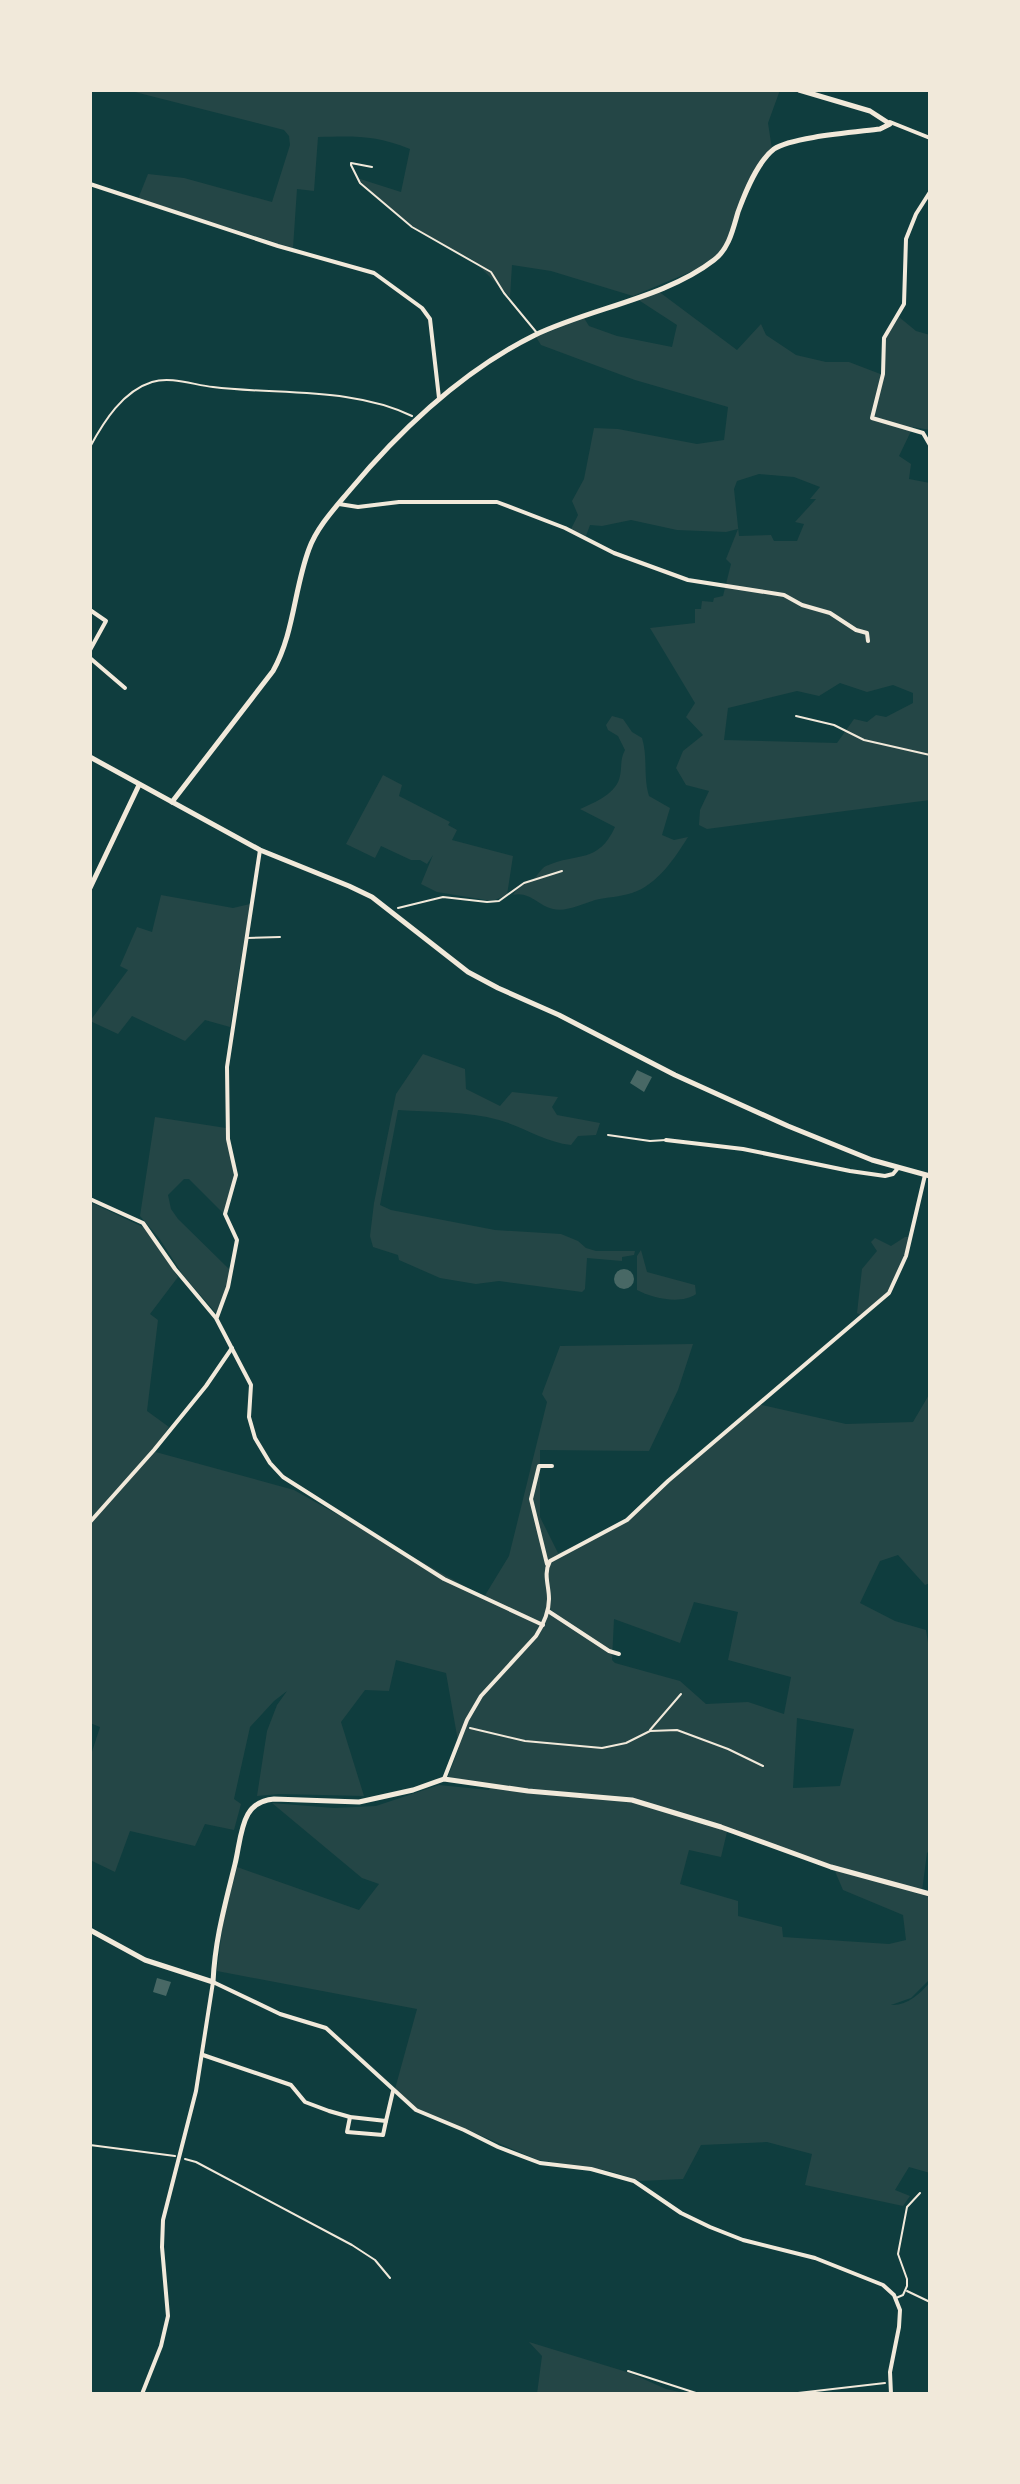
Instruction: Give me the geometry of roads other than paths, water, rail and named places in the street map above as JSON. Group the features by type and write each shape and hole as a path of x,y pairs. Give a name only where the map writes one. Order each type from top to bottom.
{"street":[{"path":"799,90 870,111 930,138"},
{"path":"172,802 273,671 282,651 309,548 339,504 393,441 439,398 483,366 538,334 666,286 716,259 727,243 759,168 776,147 880,129 889,126 890,122"},
{"path":"90,184 278,246 374,273 422,308 430,319 439,398"},
{"path":"930,192 916,214 906,239 904,304 884,340 883,378 872,418 924,434 930,445"},
{"path":"339,504 358,507 399,502 497,502 565,528 614,553 688,580 784,595 802,605 830,613 856,630 867,633 868,641"},
{"path":"90,610 106,621 90,650"},
{"path":"90,658 125,688"},
{"path":"90,757 260,850 349,886 392,911 468,972 498,988 774,1120 857,1154 928,1176 906,1256 889,1293 668,1481 627,1520 547,1564"},
{"path":"90,888 139,785"},
{"path":"216,1318 228,1287 237,1240 225,1214 236,1175 228,1139 226,1071 260,850"},
{"path":"666,1140 743,1149 885,1176 893,1174 898,1168"},
{"path":"90,1199 138,1219 151,1231 175,1269 216,1318 251,1385 251,1429 261,1450 283,1477 444,1579 543,1625"},
{"path":"90,1522 154,1450 206,1386 232,1348"},
{"path":"444,1779 464,1727 481,1696 536,1636 548,1611 547,1564 531,1499 539,1466 552,1466"},
{"path":"548,1611 609,1651 619,1654"},
{"path":"142,2394 161,2346 168,2316 162,2247 163,2220 203,2055 215,1944 244,1823 255,1805 274,1799 359,1802 413,1790 444,1779 528,1791 632,1800 721,1827 831,1867 930,1894"},
{"path":"90,1930 145,1960 213,1982 280,2014 326,2028 416,2110 518,2156 546,2164 602,2171 634,2181 681,2213 710,2227 743,2240 815,2258 878,2282 888,2288 895,2299 900,2322 889,2382 891,2394"},
{"path":"203,2055 291,2085 305,2102 350,2117 386,2121"},
{"path":"350,2117 347,2132 383,2135 393,2090"}],"lane":[{"path":"372,167 351,163 360,183 412,227 489,270 538,334"},
{"path":"246,938 280,937"},
{"path":"608,1135 666,1140"},
{"path":"895,2299 906,2290 907,2279 898,2254 907,2207 920,2193"},
{"path":"906,2290 930,2302"}]}
